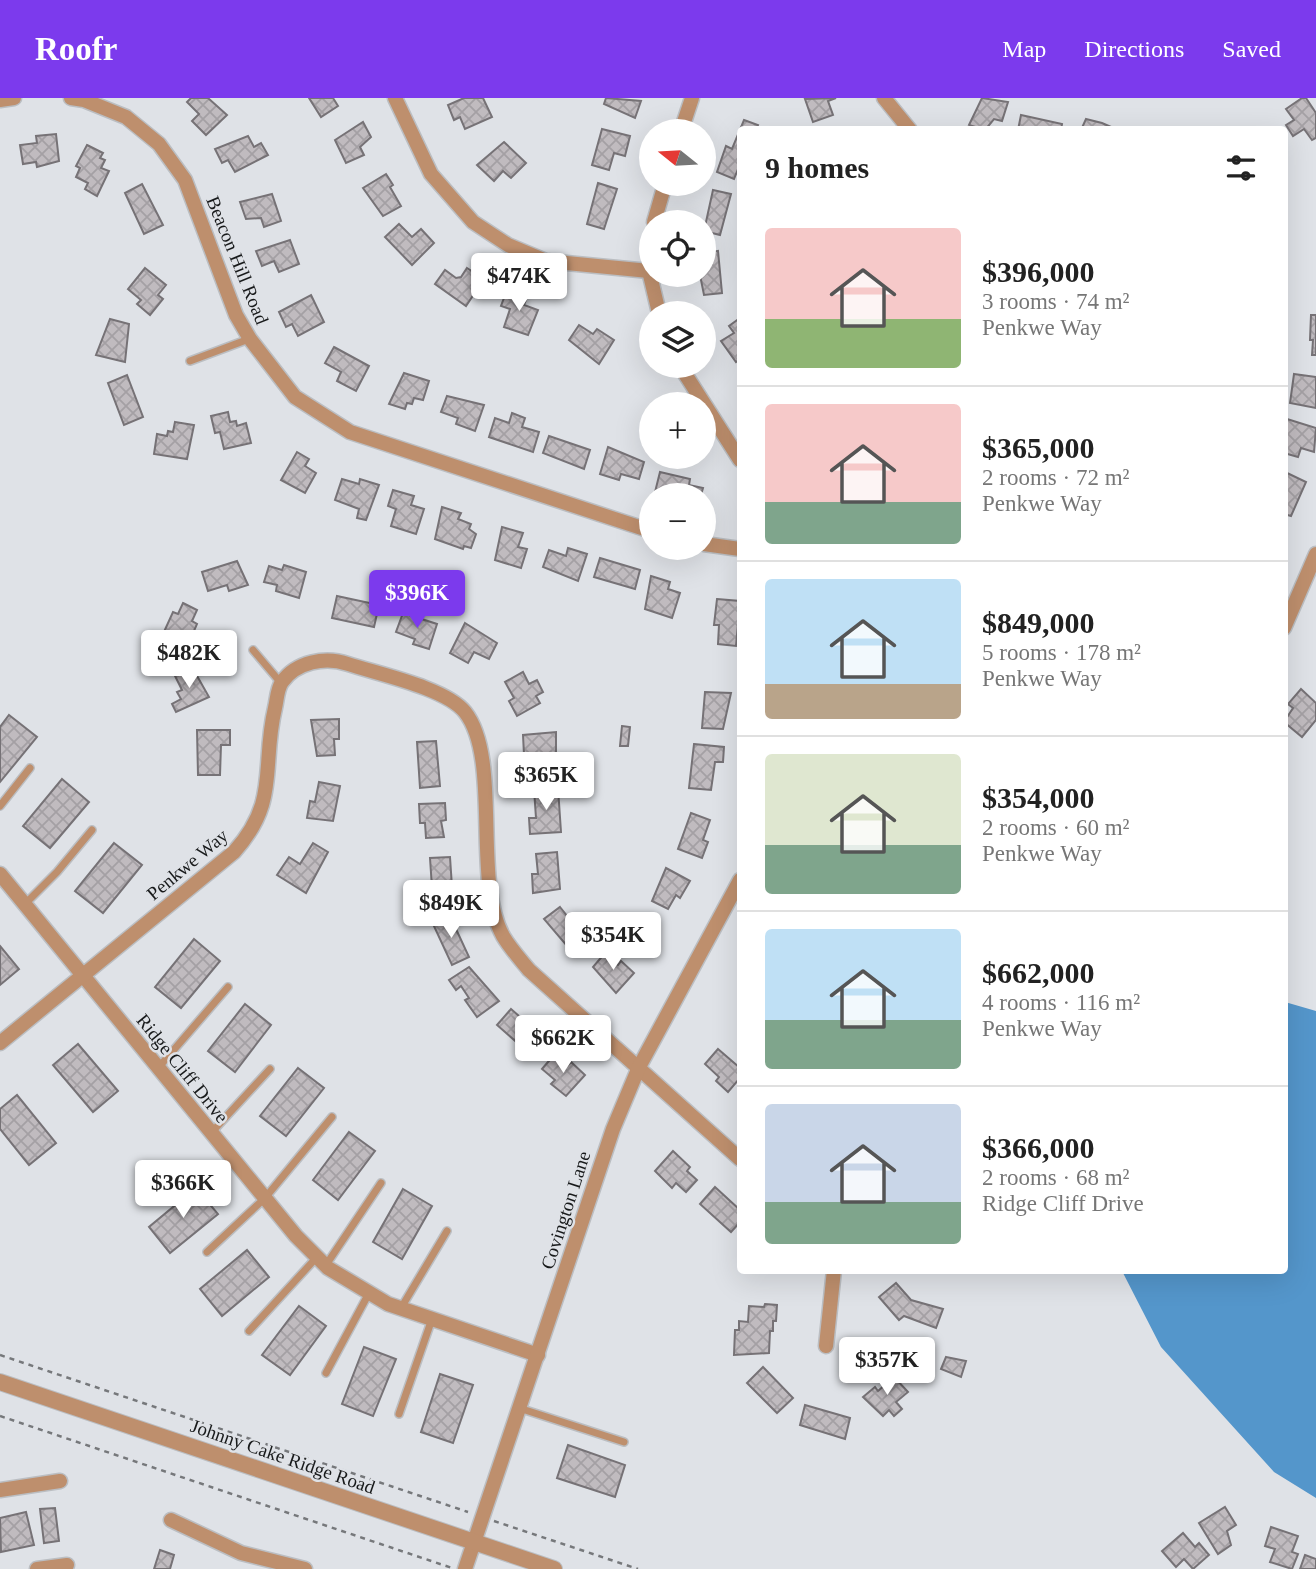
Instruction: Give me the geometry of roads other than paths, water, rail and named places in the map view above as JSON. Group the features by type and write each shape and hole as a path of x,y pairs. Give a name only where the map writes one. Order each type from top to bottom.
{"street":[{"path":"0,100 14,98"},
{"name":"Beacon Hill Road","path":"71,98 84,100 126,117 165,153 186,180 236,315 250,339 295,397 350,432 639,527"},
{"path":"395,98 430,174 473,222 508,245 546,261 639,270"},
{"path":"685,119 692,98"},
{"path":"884,98 908,126"},
{"path":"688,378 737,455"},
{"path":"716,546 737,549"},
{"path":"1288,619 1316,554"},
{"path":"281,683 301,664 337,660 441,696 465,712 479,742 492,895 502,934 528,970 737,1155"},
{"name":"Penkwe Way","path":"0,1042 234,852 253,831 268,790 270,728 281,683"},
{"name":"Ridge Cliff Drive","path":"0,874 265,1198 321,1261 369,1293 400,1308 538,1355"},
{"name":"Covington Lane","path":"465,1569 613,1129 639,1067 737,886"},
{"path":"826,1346 834,1274"},
{"name":"Johnny Cake Ridge Road","path":"0,1382 554,1569"},
{"path":"0,1490 60,1481"},
{"path":"171,1520 241,1553 305,1569"},
{"path":"37,1569 67,1564"}],"lane":[{"path":"190,361 250,339"},
{"path":"253,650 281,683"},
{"path":"0,806 30,768"},
{"path":"24,904 57,872 92,830"},
{"path":"158,1068 228,987"},
{"path":"211,1132 270,1069"},
{"path":"207,1252 265,1198 332,1117"},
{"path":"249,1331 321,1261 381,1183"},
{"path":"400,1308 447,1231"},
{"path":"326,1373 369,1293"},
{"path":"399,1413 432,1319"},
{"path":"519,1409 624,1442"}],"water":[{"path":"1288,1003 1316,1011 1316,1498 1274,1472 1161,1347 1124,1274 1288,1274"}]}
